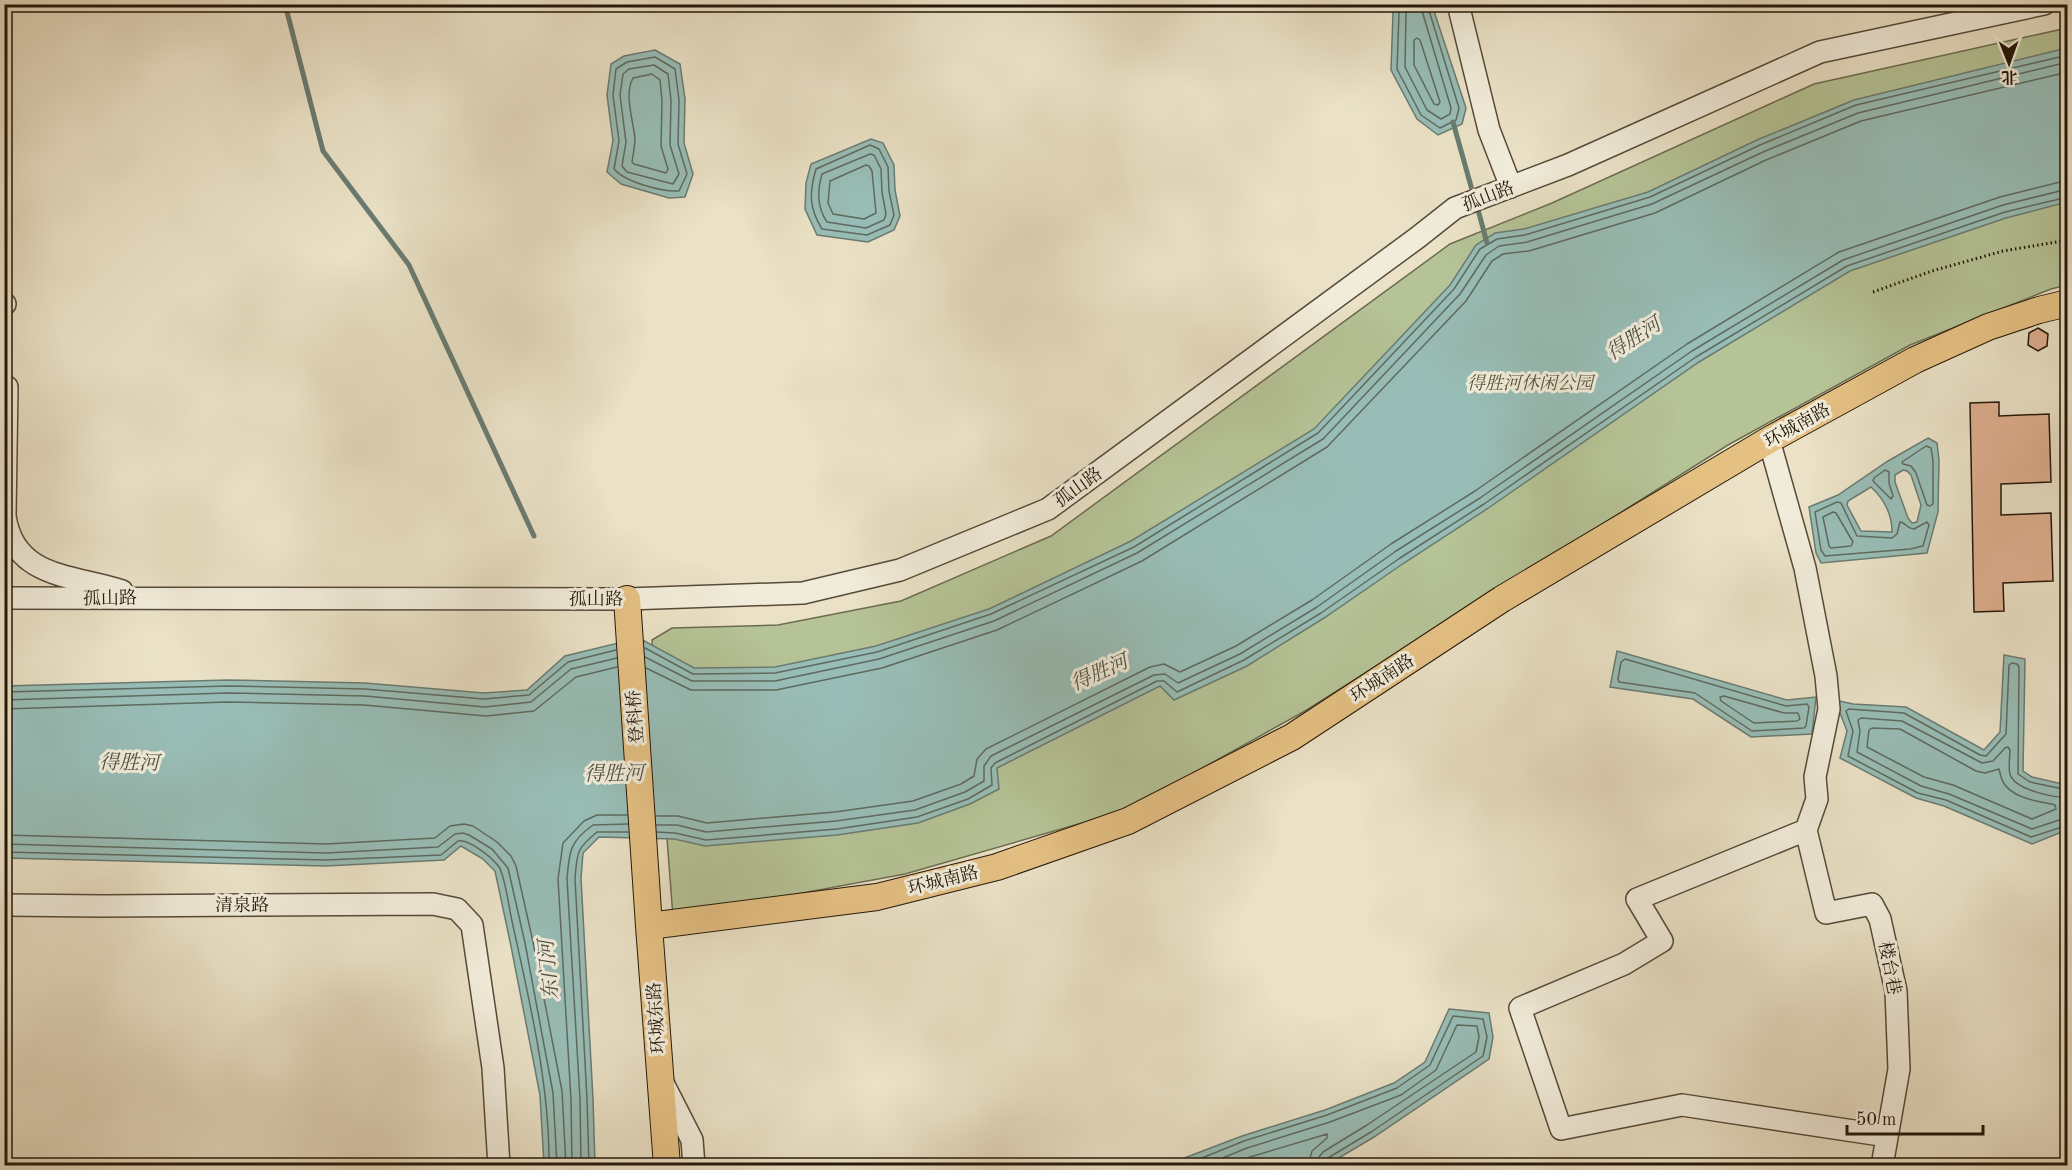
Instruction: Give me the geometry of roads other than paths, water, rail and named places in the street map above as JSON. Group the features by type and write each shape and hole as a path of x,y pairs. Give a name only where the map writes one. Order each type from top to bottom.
{"main road":[{"name":"环城南路","path":"649,926 877,897 997,867 1128,821 1292,737 1502,599 1769,440 1915,360 1989,327 2067,303"},
{"name":"登科桥","path":"627,599 645,871"},
{"name":"环城东路","path":"645,871 667,1166"}],"street":[{"path":"1458,4 1489,130 1511,187"},
{"name":"孤山路","path":"4,598 627,599 803,593 900,570 1048,510 1455,208 1568,165 1820,52 2044,4"},
{"path":"4,387 7,387 5,516 7,529 13,542 21,554 50,572 108,586 142,598"},
{"path":"1769,440 1805,568 1826,676 1829,709 1815,777 1816,799 1806,830 1637,899 1662,941 1624,964 1520,1008 1561,1130 1682,1105 1887,1136"},
{"path":"4,583 64,598"},
{"name":"楼台巷","path":"1806,830 1826,913 1872,904 1880,919 1896,992 1899,1058 1882,1166"},
{"name":"清泉路","path":"4,905 432,904 457,909 472,925 493,1068 499,1166"},
{"path":"660,1077 692,1140 694,1166"}],"water":[{"path":"1391,5 1432,5 1466,108 1462,124 1438,135 1417,119 1391,70 1393,13"},
{"name":"得胜河休闲公园","path":"2067,48 2067,202 2006,218 1850,271 1699,362 1487,509 1324,618 1247,666 1174,700 1160,686 997,768 999,789 970,804 918,823 837,835 705,846 674,839 599,837 583,853 581,878 595,1165 544,1165 540,1095 495,871 483,859 461,846 444,860 326,866 5,858 4,686 228,680 365,683 484,693 527,690 565,656 639,638 694,668 775,667 876,646 989,609 1131,541 1314,429 1450,285 1476,245 1495,233 1524,229 1648,192 1757,140 1854,100"},
{"path":"655,50 680,64 685,99 684,143 693,174 685,197 669,198 621,184 607,172 613,141 607,95 611,64 624,56"},
{"path":"871,139 883,143 894,165 895,190 900,216 894,230 868,242 817,235 805,209 806,183 811,164"},
{"path":"1928,438 1937,443 1938,512 1927,553 1821,563 1816,553 1809,507 1838,495 1888,461","holes":["1903,470 1911,475 1921,505 1917,522 1912,523 1908,518 1895,482 1895,475","1871,487 1886,508 1891,519 1892,532 1861,531 1847,505 1848,501"]},
{"path":"1617,651 1787,700 1816,697 1812,734 1751,737 1693,699 1610,687"},
{"path":"2004,655 2025,659 2023,771 2032,777 2067,785 2067,830 2032,844 1944,806 1916,798 1840,758 1847,731 1835,700 1853,704 1906,707 1984,750 2000,732"},
{"path":"1449,1009 1489,1013 1493,1037 1489,1059 1374,1137 1327,1165 1166,1165 1242,1136 1325,1110 1394,1083 1425,1062"}],"waterway":[{"path":"285,4 323,151 409,265 534,536"},
{"path":"1453,122 1474,197"},
{"path":"1477,206 1487,243"}],"water label":[{"name":"得胜河","path":"1633,338"},
{"name":"得胜河","path":"1099,672"},
{"name":"得胜河","path":"129,762"},
{"name":"得胜河","path":"614,773"},
{"name":"东门河","path":"548,970"}]}
